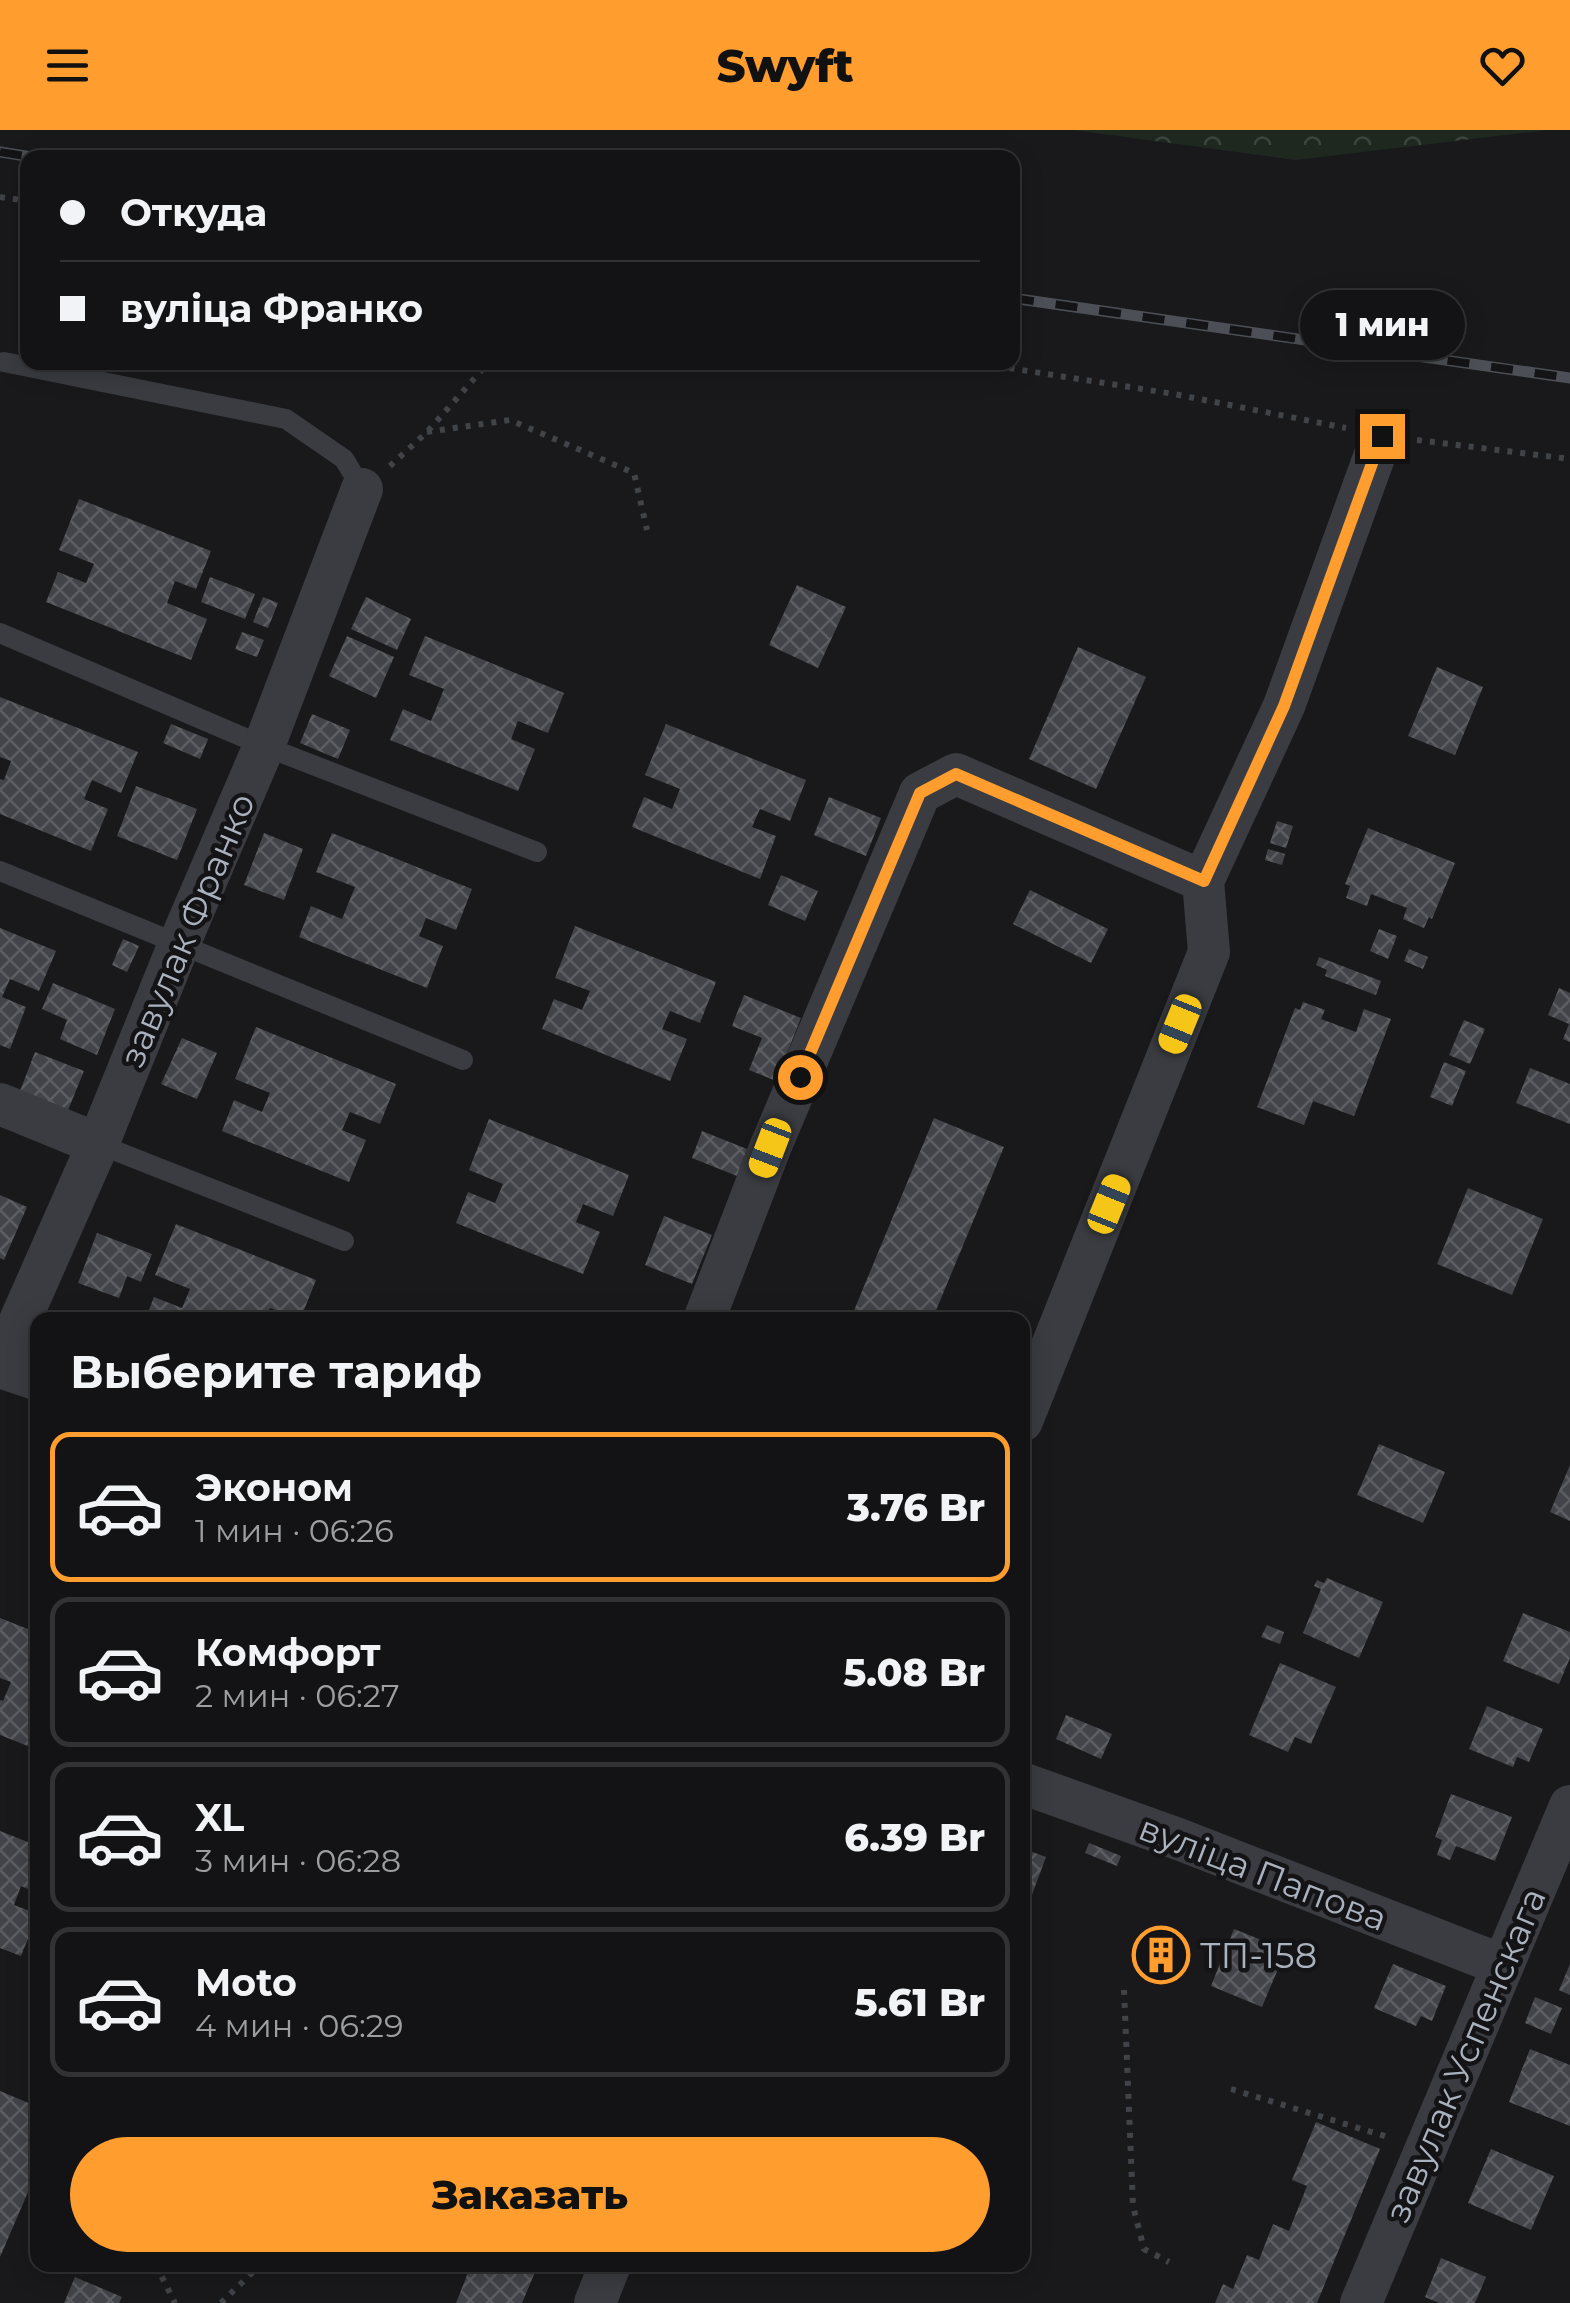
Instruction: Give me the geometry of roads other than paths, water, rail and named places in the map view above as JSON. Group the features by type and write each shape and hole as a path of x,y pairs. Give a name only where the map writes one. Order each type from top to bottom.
{"street":[{"path":"1030,1401 1209,952 1204,881 1284,706 1382,436"},
{"name":"завулак Франко","path":"0,1366 98,1144 178,944 264,746 362,488"},
{"path":"707,1312 770,1148 920,793 956,774 1204,881"},
{"path":"0,1104 98,1144"},
{"path":"0,1366 30,1377"},
{"name":"вуліца Папова","path":"1030,1787 1168,1835 1502,1965"},
{"name":"завулак Успенскага","path":"1362,2303 1570,1806"},
{"path":"595,2303 607,2272"}],"lane":[{"path":"4,362 20,365"},
{"path":"44,370 286,419 344,459 362,488"},
{"path":"0,633 264,746 537,852"},
{"path":"0,871 463,1060"},
{"path":"98,1144 344,1241"}],"railway":[{"path":"0,152 20,155"},
{"path":"1020,299 1570,378"}],"place":[{"name":"ТП-158","path":"1161,1955"}]}
